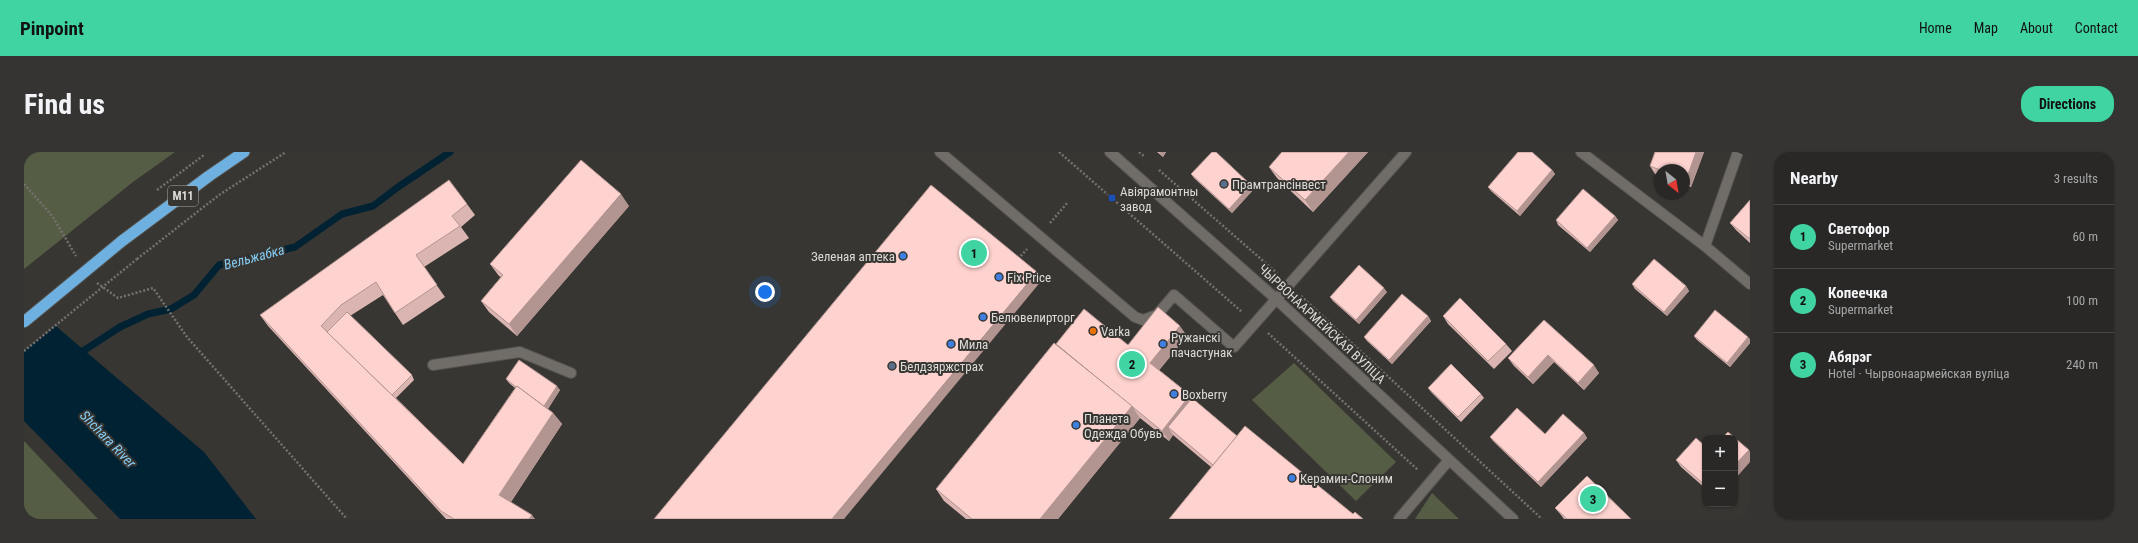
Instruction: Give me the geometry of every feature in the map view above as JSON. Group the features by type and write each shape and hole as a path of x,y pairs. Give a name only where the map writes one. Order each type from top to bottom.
{"highway":[{"name":"М11","path":"24,322 122,241 209,176 244,152"}],"main road":[{"path":"940,152 1135,317 1143,320 1157,315 1174,295 1234,347 1275,298 1406,152"},
{"name":"ЧЫРВОНААРМЕЙСКАЯ ВУЛІЦА","path":"1110,152 1275,298 1513,519"},
{"path":"1581,152 1705,246 1750,284"},
{"path":"1705,246 1738,152"},
{"path":"433,365 520,352 571,373"},
{"path":"1399,519 1449,460"}],"path":[{"path":"24,352 137,259 219,195 286,152"},
{"path":"1050,223 1068,202"},
{"path":"153,288 187,337 347,519"}],"green space":[{"path":"24,152 175,152 133,182 24,269"},
{"path":"1294,363 1396,462 1356,501 1252,400"},
{"path":"24,441 98,519 24,519"},
{"path":"1432,493 1459,519 1415,519"}],"water":[{"name":"Shchara River","path":"24,299 204,452 256,519 120,519 24,421"}],"pier":[{"path":"24,297 57,325 24,351"}],"building":[{"name":"Прамтрансінвест","path":"1212,152 1216,152 1251,185 1229,209 1191,174"},
{"path":"1282,152 1349,152 1305,200 1269,167"},
{"path":"1518,152 1532,152 1552,170 1517,211 1488,187"},
{"path":"1655,152 1696,152 1690,169 1690,164 1654,164 1654,168 1650,166"},
{"path":"581,160 621,194 509,324 481,301 503,275 490,264"},
{"path":"449,180 467,204 452,216 460,226 416,255 437,285 395,313 376,282 341,305 321,326 463,464 517,386 553,413 499,495 532,515 529,519 454,519 441,511 260,315"},
{"path":"931,185 1037,272 832,519 654,519"},
{"path":"1583,189 1615,216 1587,248 1556,220"},
{"path":"1750,200 1750,239 1730,223"},
{"path":"1654,259 1686,286 1664,312 1632,284"},
{"path":"1359,265 1384,288 1356,320 1330,297"},
{"path":"1402,294 1428,316 1389,360 1364,337"},
{"path":"1460,298 1506,344 1488,361 1443,316"},
{"path":"1158,307 1180,326 1150,363 1190,395 1162,431 1056,344 1084,309 1128,345"},
{"path":"1715,310 1748,337 1727,363 1694,336"},
{"path":"347,312 412,375 392,395 327,332"},
{"path":"1544,320 1594,365 1578,383 1548,355 1528,377 1508,358"},
{"path":"1054,343 1132,406 1040,519 972,519 936,489"},
{"path":"519,360 557,386 544,406 506,379"},
{"path":"1451,364 1481,394 1458,417 1428,388"},
{"path":"1192,398 1237,436 1213,465 1168,427"},
{"path":"1517,408 1545,434 1563,414 1584,433 1538,482 1490,437"},
{"path":"1245,426 1353,514 1355,512 1363,519 1169,519"},
{"path":"1696,438 1702,443 1702,482 1676,460"},
{"path":"1738,441 1749,450 1738,462"},
{"path":"1587,476 1631,519 1567,519 1555,508"}],"waterway":[{"name":"Вельжабка","path":"77,355 120,327 148,314 171,309 194,295 219,265 295,247 342,214 373,206 398,187 450,152"}],"place":[{"name":"Прамтрансінвест","path":"1224,184"},
{"name":"Авіярамонтны завод","path":"1112,198"},
{"name":"Светофор","path":"974,253"},
{"name":"Зеленая аптека","path":"903,256"},
{"name":"Fix Price","path":"999,277"},
{"name":"Белювелирторг","path":"983,317"},
{"name":"Varka","path":"1093,331"},
{"name":"Мила","path":"951,344"},
{"name":"Ружанскі пачастунак","path":"1163,344"},
{"name":"Копеечка","path":"1132,364"},
{"name":"Белдзяржстрах","path":"892,366"},
{"name":"Boxberry","path":"1174,394"},
{"name":"Планета Одежда Обувь","path":"1076,425"},
{"name":"Керамин-Слоним","path":"1292,478"},
{"name":"Абярэг","path":"1593,499"}]}
